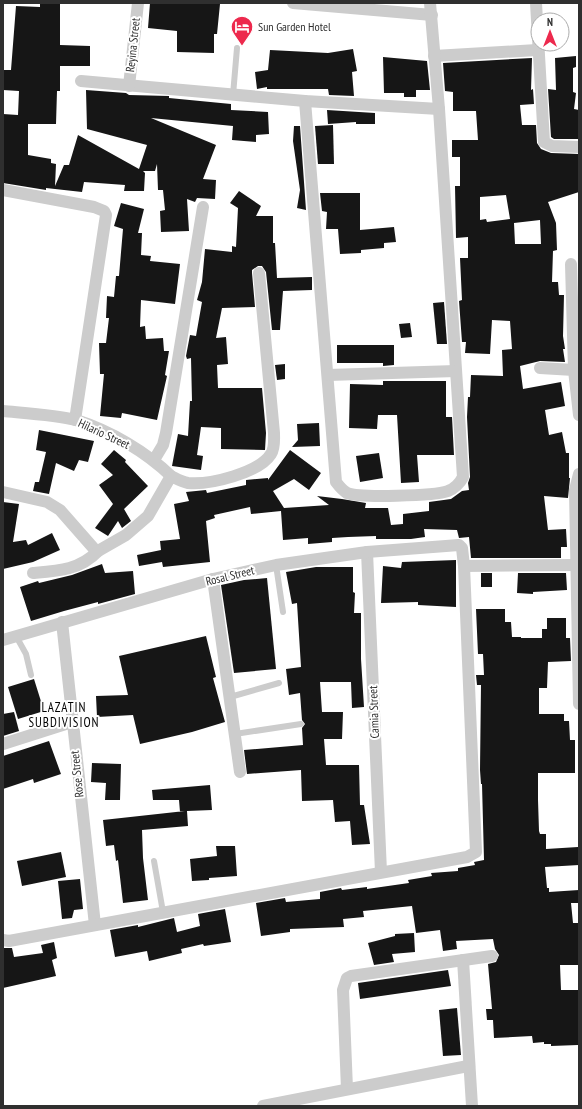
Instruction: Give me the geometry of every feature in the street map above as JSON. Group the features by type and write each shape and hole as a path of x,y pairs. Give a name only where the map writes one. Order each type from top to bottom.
{"street":[{"name":"Reyina Street","path":"129,86 138,3"},
{"path":"293,3 432,15"},
{"path":"305,101 336,482 346,492 356,495 410,495 447,492 456,486 463,477 439,109 430,3"},
{"path":"434,56 530,50"},
{"path":"537,52 544,142 552,146 579,147"},
{"path":"81,81 305,101 439,109"},
{"path":"3,190 94,206 104,211 106,215 76,420"},
{"path":"154,460 163,445 166,433 203,207"},
{"path":"571,264 574,370 579,415"},
{"path":"33,573 60,571 84,564 98,551 126,535 148,516 155,507 171,476 188,483 217,480 243,473 259,465 271,455 274,444 274,433 259,273"},
{"path":"540,368 574,370"},
{"path":"328,375 456,371"},
{"name":"Hilario Street","path":"3,411 76,420 99,429 154,460 171,476"},
{"path":"579,474 575,490 579,704"},
{"path":"3,492 47,502 60,510 96,551 98,551"},
{"name":"Rosal Street","path":"3,640 62,622 276,564 367,552 454,544 462,548 464,566"},
{"name":"Camia Street","path":"367,552 381,872"},
{"path":"3,940 9,941 467,857 476,852 464,566 577,565"},
{"path":"213,580 240,772"},
{"name":"Rose Street","path":"62,622 95,925"},
{"path":"3,744 72,722"},
{"path":"347,1089 343,990 347,978 351,976 492,956"},
{"path":"463,960 468,1066 472,1106"},
{"path":"263,1106 468,1066"}],"lane":[{"path":"233,95 237,48"},
{"path":"276,564 283,612"},
{"path":"16,636 26,654 31,675"},
{"path":"230,697 280,683"},
{"path":"235,734 301,724"},
{"path":"154,860 163,912"}],"building":[{"path":"40,3 60,3 60,45 90,46 90,66 60,66 60,91 57,91 56,124 28,124 28,155 51,159 51,163 56,164 55,186 64,165 69,165 78,135 139,169 147,145 87,129 86,90 126,93 129,95 169,96 169,98 231,104 231,110 268,112 269,134 256,135 256,142 232,140 233,126 151,118 216,145 203,179 216,180 215,199 197,198 195,202 187,199 189,231 161,232 160,211 165,210 163,190 158,190 157,164 155,171 143,171 145,173 144,191 124,191 125,185 84,182 82,192 46,188 46,190 3,183 3,114 18,115 19,91 3,90 3,70 11,70 16,6 40,7"},
{"path":"150,3 220,4 217,34 214,34 214,53 177,52 177,31 148,28"},
{"path":"353,49 357,71 352,72 354,96 329,95 328,89 267,89 267,87 257,89 255,72 268,70 270,50 328,53"},
{"path":"576,56 576,67 573,68 573,92 576,93 574,109 579,110 579,139 554,139 551,137 548,89 556,90 555,58"},
{"path":"383,57 427,61 430,90 416,90 416,97 404,97 404,93 384,93"},
{"path":"532,58 531,90 533,89 534,104 520,105 522,125 536,125 537,143 541,149 551,153 579,154 579,192 548,202 556,223 557,250 553,251 552,282 558,282 559,295 564,295 563,336 565,349 563,349 565,362 540,361 520,366 523,389 561,382 565,406 545,410 549,435 562,432 566,453 569,453 570,478 568,498 544,496 548,530 566,529 567,547 561,547 561,558 471,558 469,537 459,538 457,530 424,529 425,537 411,539 376,539 376,536 348,537 332,538 332,542 308,544 308,538 283,540 281,511 251,514 250,507 214,515 215,518 206,521 210,562 163,567 162,562 139,566 137,555 161,550 160,541 180,539 174,504 189,501 186,492 206,490 207,493 246,485 246,480 268,478 268,480 290,450 321,473 309,490 294,479 273,491 284,508 329,505 317,496 342,499 366,503 365,508 388,508 391,525 403,524 403,514 429,511 429,502 451,499 462,491 469,490 468,483 470,477 467,417 471,375 503,376 502,350 512,349 510,321 492,320 490,354 465,353 466,342 462,342 459,301 462,300 460,258 468,258 468,237 456,238 455,186 460,186 460,157 452,157 452,140 478,140 476,111 453,111 453,92 445,91 443,63","holes":["506,195 510,219 487,222 486,219 480,220 480,197","540,220 541,244 515,244 514,223"]},
{"path":"327,110 375,113 375,124 356,124 356,122 328,124"},
{"path":"333,125 334,164 318,164 315,126"},
{"path":"294,126 300,126 306,210 297,208 300,190 293,141"},
{"path":"239,191 261,206 256,216 273,216 273,243 275,243 277,278 312,277 312,290 283,291 280,330 272,330 266,272 262,266 258,266 252,270 255,307 222,308 216,338 226,337 228,364 217,365 218,388 262,388 266,433 265,450 221,449 221,428 201,427 197,455 203,456 201,470 172,466 178,434 188,436 190,401 192,401 191,358 187,359 186,356 190,335 196,336 202,302 197,300 202,282 205,249 232,252 232,246 236,247 238,208 230,203"},
{"path":"320,193 360,193 360,230 394,227 396,242 384,243 384,248 361,250 361,253 340,254 338,229 326,229 327,212 322,211"},
{"path":"121,203 144,209 138,233 142,233 141,255 151,256 150,261 180,264 175,304 141,300 140,327 145,326 146,339 163,338 164,351 169,351 165,375 167,376 157,420 122,413 121,418 100,416 104,374 100,374 99,343 106,343 109,318 106,318 107,296 114,297 116,276 119,276 123,229 114,226"},
{"path":"444,302 447,344 437,344 433,303"},
{"path":"410,323 412,337 401,338 399,324"},
{"path":"337,345 394,345 394,365 383,366 383,363 337,363"},
{"path":"285,364 285,379 277,380 275,365"},
{"path":"383,381 446,381 446,417 452,417 454,455 417,455 419,482 401,483 397,415 378,415 377,429 349,428 350,384 383,385"},
{"path":"319,423 320,446 292,447 298,440 297,424"},
{"path":"39,430 94,441 88,462 79,460 74,471 56,463 49,494 33,491 35,482 39,482 46,452 36,450"},
{"path":"114,450 126,460 125,462 148,486 124,509 131,521 122,528 118,521 108,536 95,528 113,504 99,485 113,475 101,464"},
{"path":"379,453 383,478 360,482 356,456"},
{"path":"3,502 19,504 13,542 26,540 28,545 52,533 60,550 33,562 3,569"},
{"path":"456,560 456,607 418,605 418,602 381,603 383,566 401,568 402,562"},
{"path":"102,564 105,573 133,571 135,594 98,604 98,602 31,621 20,587 38,581 39,583 72,575"},
{"path":"316,567 353,567 353,592 355,593 354,613 361,613 361,659 364,707 352,708 351,682 320,682 322,712 343,712 342,739 324,739 326,765 359,765 360,805 364,805 370,844 352,845 350,821 335,822 333,800 302,801 301,770 247,774 244,750 303,745 302,728 305,724 302,720 300,693 289,695 286,669 301,667 297,603 292,604 286,572"},
{"path":"481,573 492,573 492,587 481,587"},
{"path":"518,573 566,573 567,590 533,592 533,594 517,593"},
{"path":"267,578 276,669 234,673 221,585 244,580"},
{"path":"476,609 505,609 505,622 511,622 512,637 521,638 542,638 542,629 547,629 547,618 566,618 566,638 570,638 571,661 548,662 547,688 539,688 539,714 564,714 564,721 569,721 570,740 575,740 575,773 538,773 538,800 539,831 540,834 546,834 546,849 578,847 579,865 545,867 547,888 549,888 549,892 579,890 579,903 571,903 573,923 579,923 579,965 560,965 561,990 579,990 578,1045 551,1046 551,1044 544,1044 544,1042 533,1043 532,1036 494,1038 493,1020 487,1020 486,1009 492,1009 488,964 496,962 499,955 495,949 493,939 456,941 457,949 443,951 440,930 416,933 412,906 363,911 364,917 343,919 344,927 290,929 290,932 261,936 256,903 285,898 286,902 320,899 320,892 341,888 342,890 367,887 367,889 409,883 408,880 432,876 431,873 458,871 458,868 475,865 474,862 484,860 482,784 480,770 481,685 477,685 476,675 484,675 483,654 478,654"},
{"path":"206,636 216,677 213,678 225,722 192,732 140,744 133,715 97,717 96,696 128,695 119,656"},
{"path":"34,679 44,711 18,719 8,687"},
{"path":"14,712 19,731 3,736 3,714"},
{"path":"49,741 61,774 34,783 33,779 3,789 3,756"},
{"path":"92,763 121,764 120,800 105,800 106,783 91,782"},
{"path":"210,785 212,810 187,811 188,826 142,830 143,858 148,900 123,903 118,860 116,861 114,845 106,846 103,820 180,812 179,800 153,800 152,790"},
{"path":"216,846 235,846 237,876 192,881 190,859 217,856"},
{"path":"61,852 66,877 22,886 17,861"},
{"path":"80,879 83,909 74,910 72,918 62,919 58,881"},
{"path":"225,909 231,942 204,946 203,944 181,949 182,953 149,961 147,951 115,957 110,930 138,925 138,927 174,918 177,932 200,926 198,914"},
{"path":"414,933 415,952 392,954 394,962 374,965 368,943 395,936 395,934"},
{"path":"54,942 57,958 52,960 56,976 3,988 3,948 12,948 14,957 43,953 41,945"},
{"path":"448,970 451,986 360,999 358,983"},
{"path":"457,1008 461,1055 443,1056 439,1010"}],"place":[{"name":"Sun Garden Hotel","path":"242,46"}],"district":[{"name":"LAZATIN SUBDIVISION","path":"64,714"}]}
